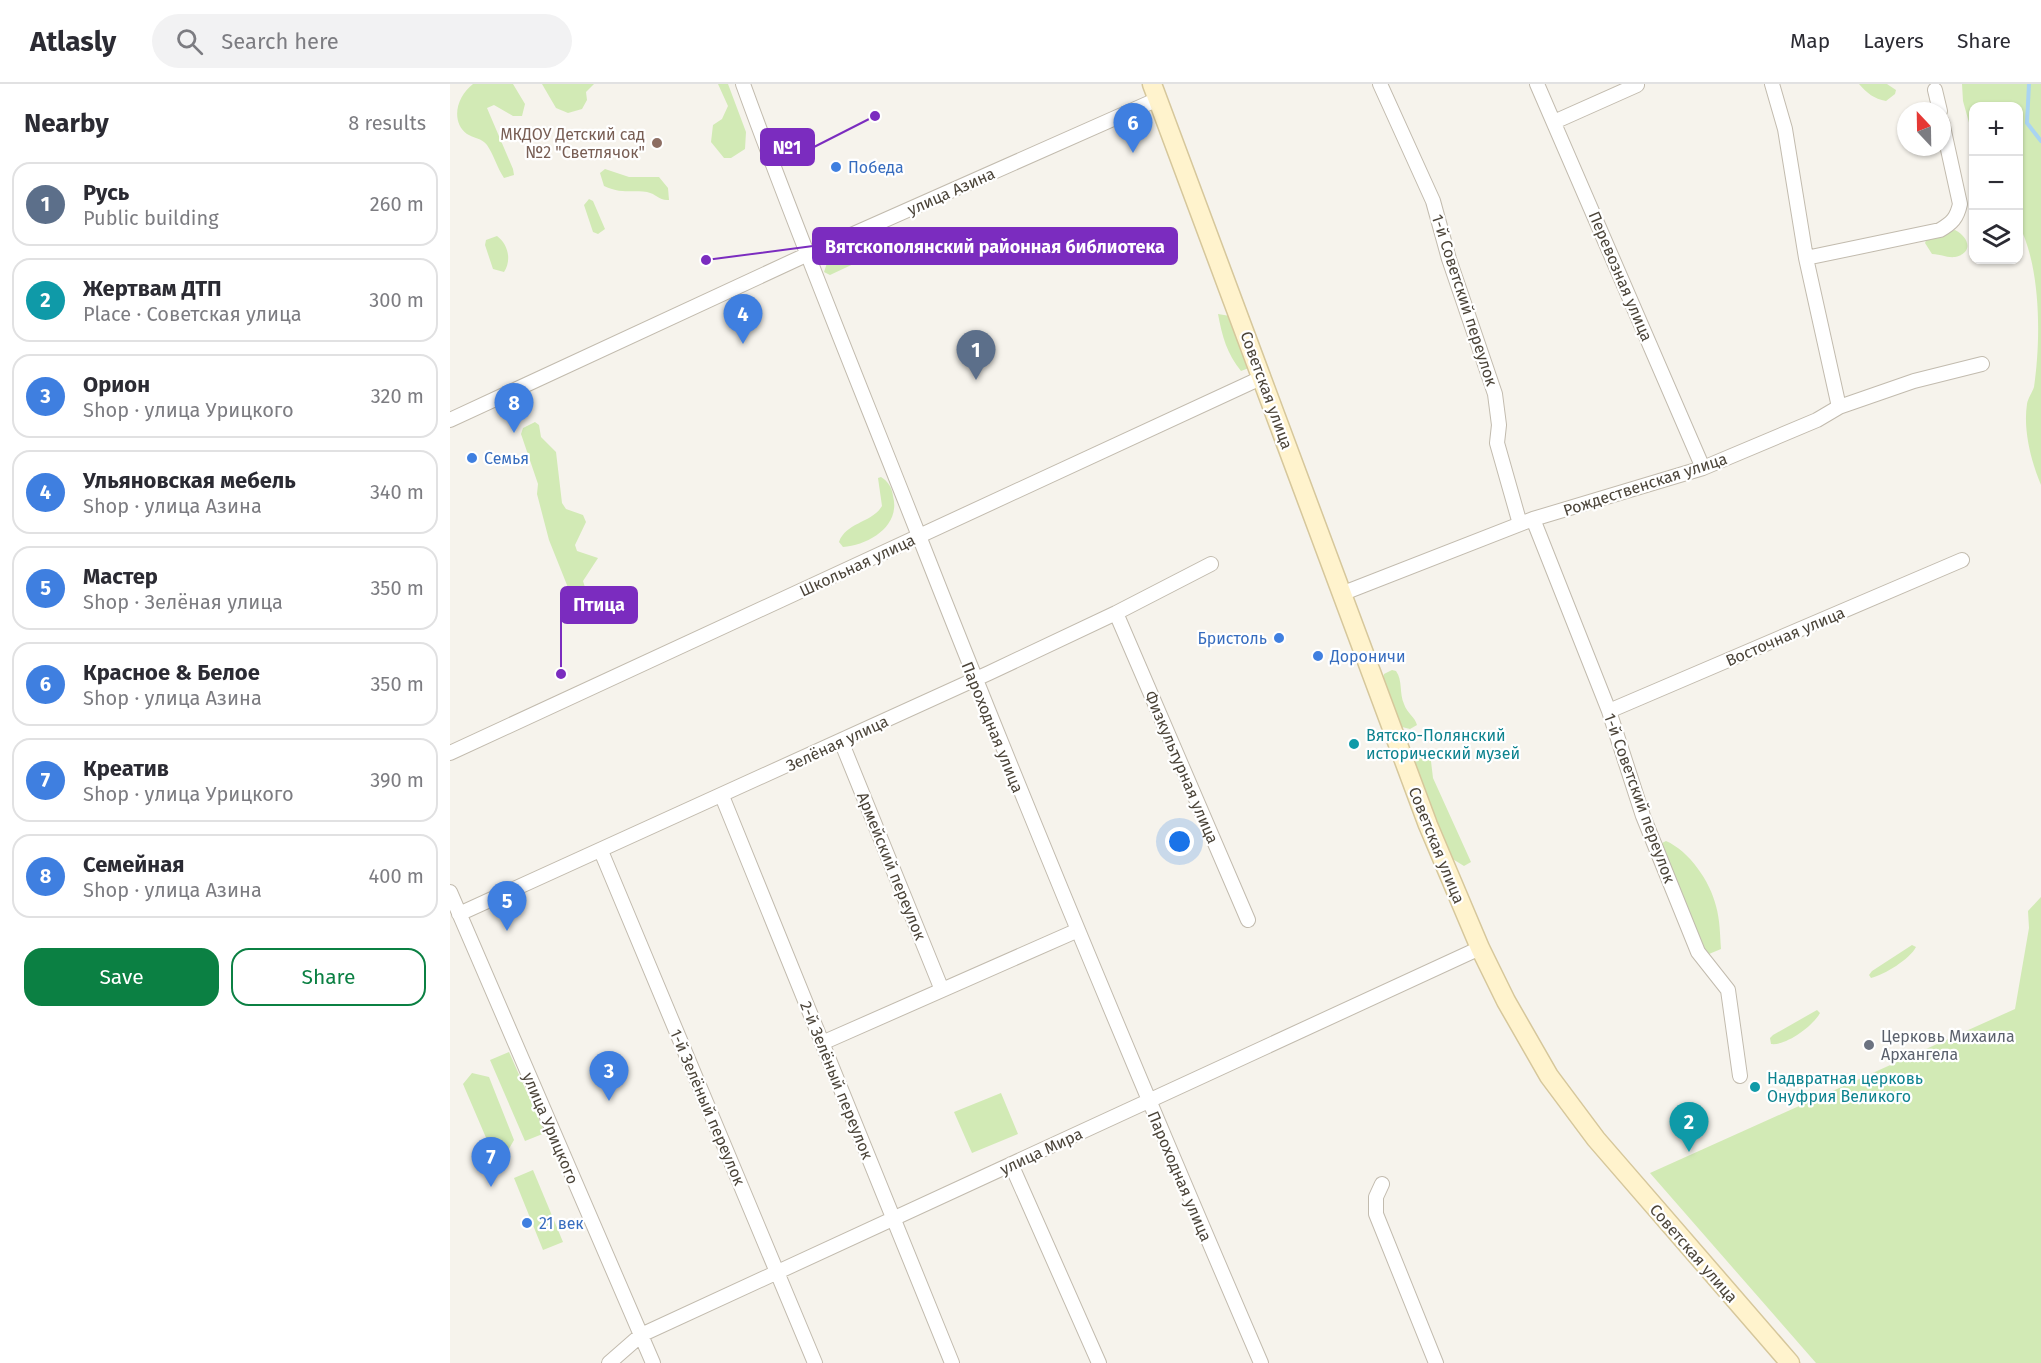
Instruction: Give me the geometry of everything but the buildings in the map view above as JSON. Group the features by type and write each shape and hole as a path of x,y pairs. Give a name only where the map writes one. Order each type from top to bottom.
{"street":[{"name":"Пароходная улица","path":"743,84 806,255 919,536 973,680 1076,931 1261,1363"},
{"name":"1-й Советский переулок","path":"1380,84 1433,201 1449,260 1495,394 1499,425 1497,443 1527,522 1609,711 1643,816 1698,952 1728,990 1740,1076"},
{"name":"Перевозная улица","path":"1538,84 1703,468"},
{"path":"1772,84 1785,129 1806,258 1839,407"},
{"path":"1554,122 1636,85"},
{"path":"1935,90 1938,102"},
{"name":"улица Азина","path":"450,420 1155,92"},
{"name":"Советская улица","path":"1155,92 1428,825 1480,948 1506,1001 1549,1076 1596,1139 1791,1363"},
{"path":"1806,258 1940,230 1951,224 1958,214 1960,204 1949,156"},
{"name":"Рождественская улица","path":"1341,594 1527,522 1703,468 1817,420 1839,407 1914,381 1982,364"},
{"name":"Школьная улица","path":"450,753 1263,377"},
{"name":"Восточная улица","path":"1609,711 1962,560"},
{"name":"Зелёная улица","path":"459,914 842,741 1116,613 1211,564"},
{"name":"Физкультурная улица","path":"1116,613 1248,920"},
{"name":"Армейский переулок","path":"842,741 942,990"},
{"name":"2-й Зелёный переулок","path":"722,796 952,1363"},
{"name":"1-й Зелёный переулок","path":"601,851 815,1363"},
{"name":"улица Урицкого","path":"450,892 653,1363"},
{"path":"822,1043 1076,931"},
{"name":"улица Мира","path":"609,1363 641,1335 1480,948"},
{"path":"1011,1164 1099,1363"},
{"path":"1382,1184 1376,1197 1376,1214 1436,1363"}],"green space":[{"path":"473,84 513,84 525,104 522,116 513,116 494,105 487,108 514,175 504,178 487,145 462,129 457,116 458,109 463,95"},
{"path":"542,84 594,84 586,92 587,100 582,109 568,113 556,108"},
{"path":"718,84 728,84 746,132 745,149 731,158 724,158 711,142 713,125 722,119 728,106"},
{"path":"1859,84 1887,84 1896,90 1895,94 1886,101 1871,95"},
{"path":"1962,84 2041,84 2041,485 2031,456 2026,424 2027,404 2034,387 2038,326 2032,262 2023,235 2023,102 1969,102 1969,123 1963,101"},
{"path":"605,169 629,177 659,177 668,188 669,200 647,192 621,191 604,186 600,173"},
{"path":"589,199 593,201 605,229 598,234 593,232 584,205"},
{"path":"1955,230 1966,241 1965,252 1955,257 1932,254 1925,243 1928,236"},
{"path":"497,236 504,243 508,252 508,262 504,272 493,269 485,245 486,240"},
{"path":"875,241 881,244 877,253 830,275 824,272 827,263"},
{"path":"1218,314 1230,316 1249,368 1241,371 1232,358 1223,337"},
{"path":"535,422 539,425 541,437 556,452 562,503 566,509 583,515 586,522 575,545 577,551 598,558 583,581 588,597 585,611 579,609 573,600 549,540 537,494 538,484 521,434 523,428"},
{"path":"881,477 892,490 894,507 888,525 872,538 843,547 839,542 842,535 878,512 882,506 878,478"},
{"path":"1392,670 1398,675 1404,704 1417,725 1410,729 1402,727 1382,682 1384,674"},
{"path":"1421,748 1430,753 1433,778 1471,862 1464,866 1451,858 1411,757 1412,749"},
{"path":"1666,841 1683,852 1704,877 1717,911 1721,949 1709,954 1701,948 1660,844"},
{"path":"2041,897 2041,1363 1816,1363 1650,1173 2015,1009 2029,928 2028,911"},
{"path":"1912,945 1916,947 1903,961 1871,978 1869,975 1872,971"},
{"path":"1817,1010 1820,1013 1817,1018 1805,1029 1784,1042 1771,1044 1770,1038 1773,1035"},
{"path":"509,1052 545,1133 525,1141 490,1060"},
{"path":"472,1073 489,1077 514,1140 506,1154 493,1154 463,1084"},
{"path":"1001,1093 1018,1134 972,1153 954,1112"},
{"path":"533,1170 563,1242 543,1250 514,1178"}],"waterway":[{"path":"2029,84 2027,123 2041,141"}],"place":[{"name":"№1","path":"875,116"},
{"name":"МКДОУ Детский сад №2 \"Светлячок\"","path":"657,143"},
{"name":"Красное & Белое","path":"1133,153"},
{"name":"Победа","path":"836,167"},
{"name":"Вятскополянский районная библиотека","path":"706,260"},
{"name":"Ульяновская мебель","path":"743,344"},
{"name":"Русь","path":"976,380"},
{"name":"Семейная","path":"514,433"},
{"name":"Семья","path":"472,458"},
{"name":"Бристоль","path":"1279,638"},
{"name":"Дороничи","path":"1318,656"},
{"name":"Птица","path":"561,674"},
{"name":"Вятско-Полянский исторический музей","path":"1354,744"},
{"name":"Мастер","path":"507,931"},
{"name":"Церковь Михаила Архангела","path":"1869,1045"},
{"name":"Надвратная церковь Онуфрия Великого","path":"1755,1087"},
{"name":"Орион","path":"609,1101"},
{"name":"Жертвам ДТП","path":"1689,1152"},
{"name":"Креатив","path":"491,1187"},
{"name":"21 век","path":"527,1223"}]}
